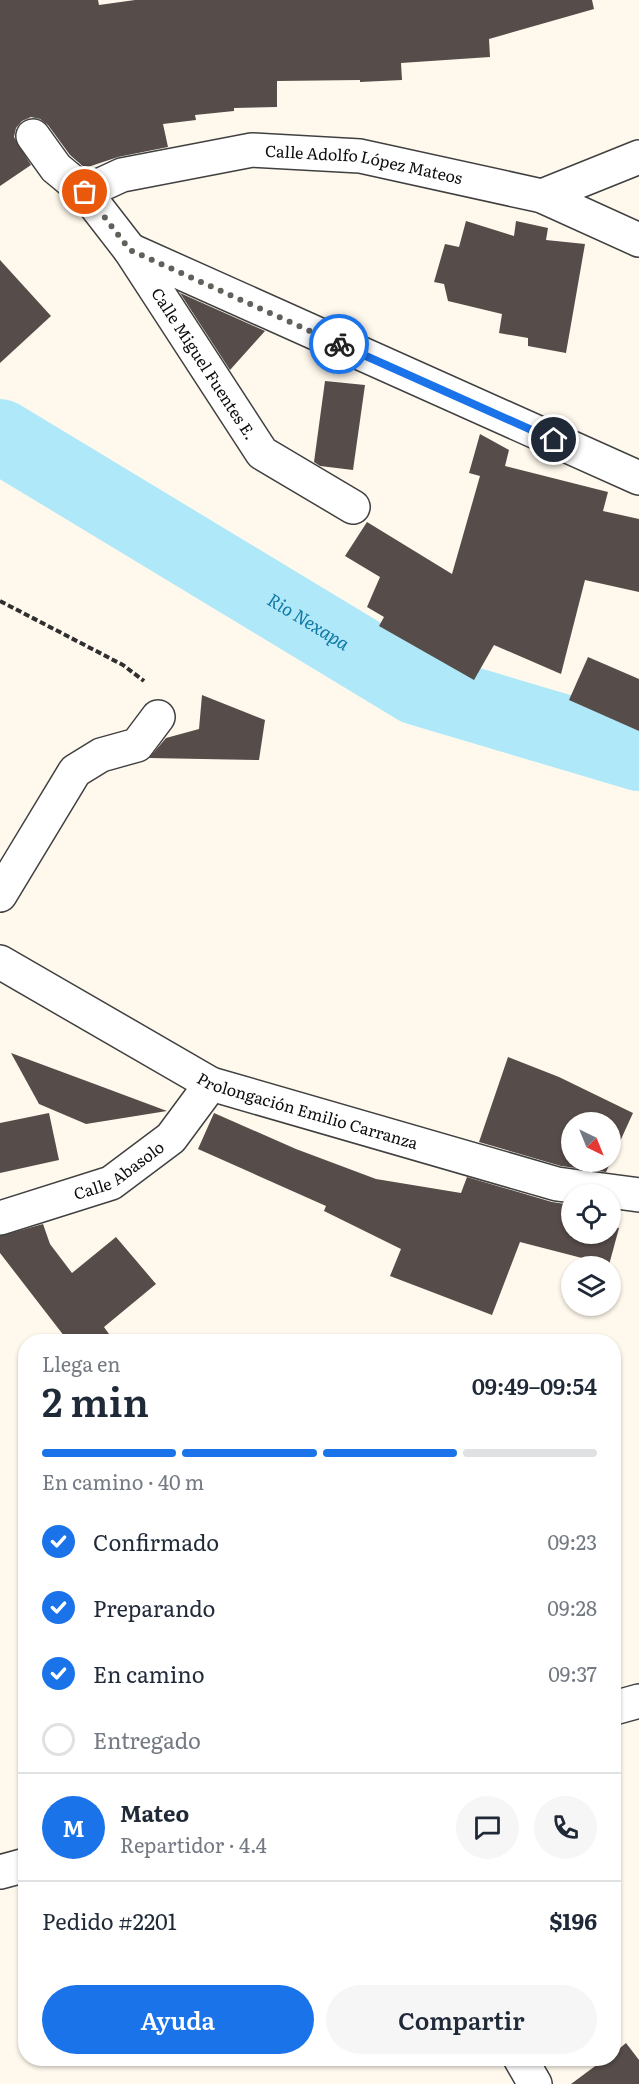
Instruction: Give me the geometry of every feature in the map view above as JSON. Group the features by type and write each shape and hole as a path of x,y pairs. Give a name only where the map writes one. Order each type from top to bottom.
{"street":[{"name":"Calle Miguel Fuentes E.","path":"33,136 56,168 85,192 130,250 262,453 353,507"},
{"name":"Calle Adolfo López Mateos","path":"85,192 122,175 252,150 360,156 542,196 639,240"},
{"path":"542,196 639,157"},
{"path":"130,250 639,478"},
{"path":"0,895 75,771 101,755 137,745 158,717"},
{"name":"Prolongación Emilio Carranza","path":"0,962 211,1084 557,1184 639,1195"},
{"name":"Calle Abasolo","path":"0,1218 111,1183 171,1137 211,1084"},
{"path":"621,1706 639,1701"},
{"path":"0,1872 18,1867"},
{"path":"525,2066 535,2084"}],"path":[{"path":"0,601 123,665 153,688 158,717"}],"building":[{"path":"0,0 98,0 99,5 135,0 592,0 594,9 489,39 490,57 401,63 402,80 277,81 277,107 234,108 234,111 195,115 196,120 163,124 168,147 118,157 85,168 70,155 48,125 40,119 31,117 22,121 16,128 14,137 31,165 0,186"},
{"path":"466,221 514,236 516,221 548,228 546,240 585,244 566,353 528,346 528,338 499,333 502,314 448,301 444,284 434,282 445,244 459,247"},
{"path":"0,260 51,316 0,363"},
{"path":"180,293 265,331 230,370"},
{"path":"325,381 365,385 353,470 320,466 314,462"},
{"path":"480,434 509,450 505,466 608,492 603,511 639,519 639,592 585,580 561,674 494,645 474,680 379,626 384,617 367,607 380,577 345,556 367,522 452,574 480,476 469,473"},
{"path":"588,657 639,679 639,731 569,700"},
{"path":"202,695 265,720 259,760 149,758 166,738 199,729"},
{"path":"11,1053 167,1111 86,1124 39,1104"},
{"path":"508,1057 559,1077 633,1113 621,1139 621,1112 561,1112 561,1166 479,1142"},
{"path":"49,1113 59,1160 0,1173 0,1123"},
{"path":"214,1113 296,1149 376,1179 461,1193 467,1177 561,1203 561,1244 615,1244 611,1256 574,1256 520,1242 492,1315 390,1276 401,1249 324,1211 326,1206 198,1149"},
{"path":"43,1224 50,1244 72,1273 116,1237 156,1284 104,1327 109,1334 63,1334 0,1253 0,1236"},
{"path":"626,2043 639,2060 639,2084 571,2084 595,2066 621,2066 621,2047"}],"waterway":[{"name":"Rio Nexapa","path":"0,436 417,688 639,754"}],"way so far":[{"path":"85,192 130,250 339,344"}],"route":[{"path":"339,344 554,440"}]}
